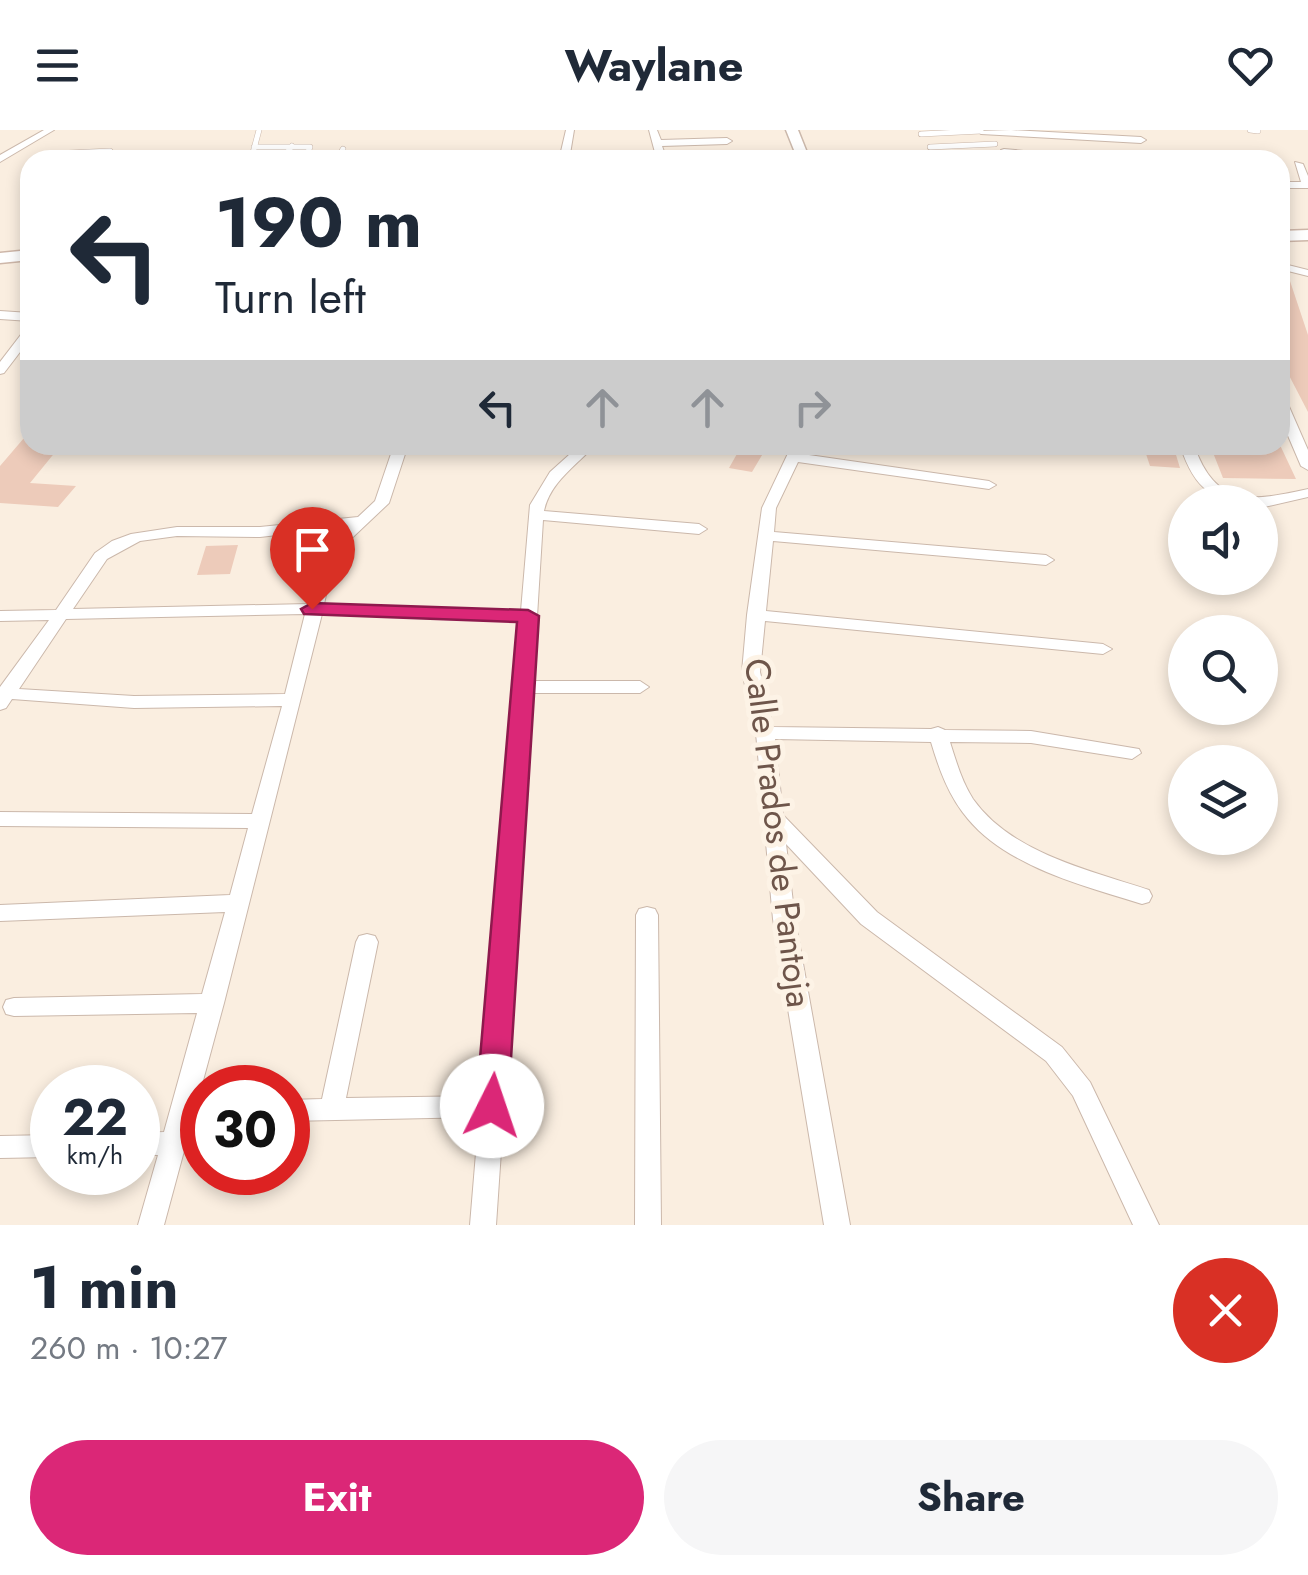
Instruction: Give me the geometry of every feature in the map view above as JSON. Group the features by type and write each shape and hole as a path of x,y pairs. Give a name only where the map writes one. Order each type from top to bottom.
{"street":[{"path":"0,160 50,130"},
{"path":"653,130 659,150"},
{"path":"1132,130 1145,134"},
{"path":"980,131 1145,134"},
{"path":"980,131 1002,150"},
{"path":"657,143 728,141"},
{"path":"1298,164 1308,185"},
{"path":"0,370 20,343"},
{"path":"1290,425 1308,466"},
{"path":"201,1065 213,1003 328,553 382,504 398,455"},
{"path":"483,1225 536,505 555,475 577,455"},
{"name":"Calle Prados de Pantoja","path":"793,455 769,508 752,672 765,734 784,919 837,1225"},
{"path":"818,455 988,485"},
{"path":"1190,455 1197,477 1204,485"},
{"path":"1278,499 1308,493"},
{"path":"536,514 699,529"},
{"path":"2,697 105,552 141,536 276,531 361,521"},
{"path":"766,536 1046,560"},
{"path":"0,616 312,609 528,616"},
{"path":"756,615 1103,649"},
{"path":"524,687 640,687"},
{"path":"2,697 134,702 293,700"},
{"path":"938,733 948,771 982,823 1016,845 1142,896"},
{"path":"765,734 1031,737 1132,753"},
{"path":"774,818 870,918 1054,1054 1082,1090 1146,1225"},
{"path":"0,819 260,821"},
{"path":"0,913 238,904"},
{"path":"647,915 648,1225"},
{"path":"332,1109 367,942"},
{"path":"14,1007 213,1003"},
{"path":"310,1110 492,1106"},
{"path":"151,1225 173,1143 180,1132"},
{"path":"160,1143 173,1143"},
{"path":"0,1147 30,1146"}],"lane":[{"path":"253,150 259,130"},
{"path":"1250,130 1258,132"},
{"path":"920,134 980,131"},
{"path":"930,147 995,144"},
{"path":"289,150 292,146"},
{"path":"254,147 310,147 309,150"}],"building":[{"path":"1290,281 1308,335 1308,412 1290,377"},
{"path":"20,443 20,455 53,455 30,483 76,486 58,507 0,503 0,466"},
{"path":"736,455 762,455 752,472 729,468"},
{"path":"1146,455 1176,455 1180,468 1150,466"},
{"path":"1214,455 1285,455 1296,479 1223,478"},
{"path":"238,545 230,574 197,575 206,546"}],"route":[{"path":"312,609 528,616 492,1106"}]}
